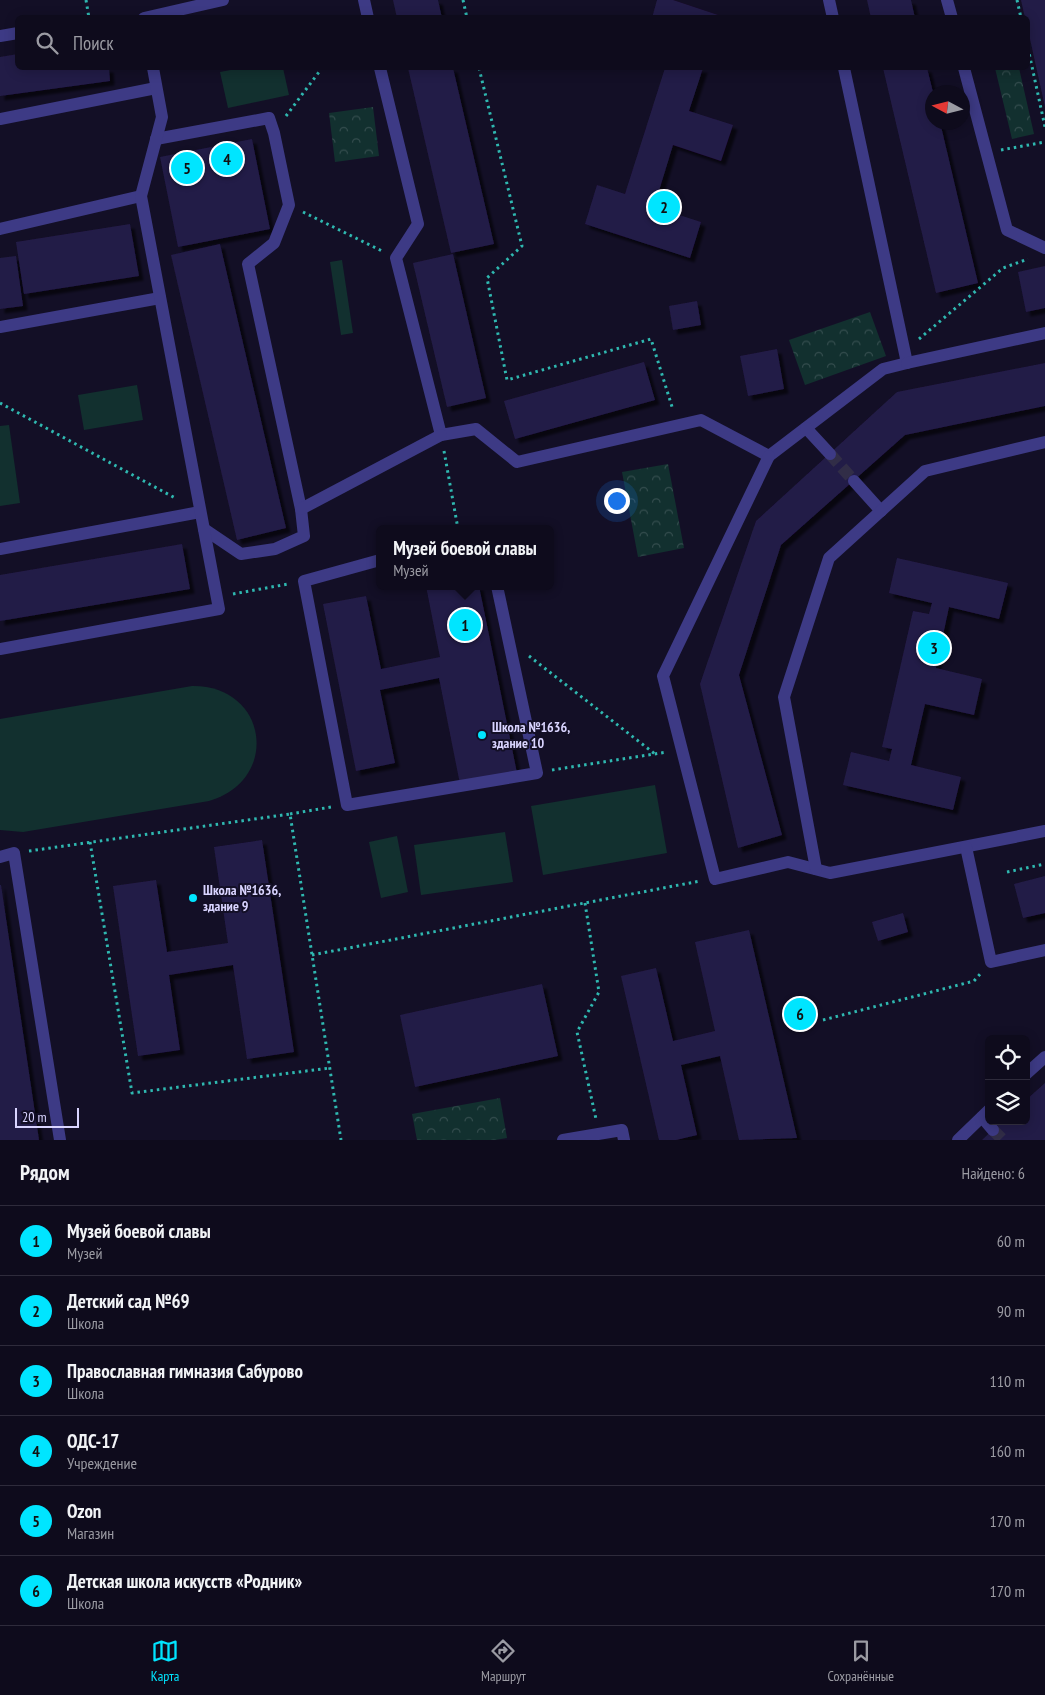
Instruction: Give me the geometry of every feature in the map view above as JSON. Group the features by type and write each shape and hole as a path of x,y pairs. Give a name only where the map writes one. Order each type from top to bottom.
{"lane":[{"path":"157,15 223,0"},
{"path":"364,0 367,15"},
{"path":"829,0 832,15"},
{"path":"947,0 951,15"},
{"path":"0,36 15,34"},
{"path":"0,649 220,609 141,196 162,117 153,70"},
{"path":"380,70 418,224 396,258 441,435"},
{"path":"844,70 906,357"},
{"path":"965,70 1007,230 1041,252"},
{"path":"0,119 156,88"},
{"path":"156,139 269,118 274,133 288,205 274,243 248,264 301,509 304,536 275,549 241,554 204,529"},
{"path":"0,229 141,196"},
{"path":"0,327 160,298"},
{"path":"1045,334 906,357 883,369 769,456 663,676 715,879 788,862 830,873 1045,831"},
{"path":"301,509 441,435 476,429 517,462 701,420 769,456"},
{"path":"806,428 830,454"},
{"path":"816,870 784,697 829,558 925,471 1045,442"},
{"path":"854,481 881,511"},
{"path":"0,549 200,512"},
{"path":"376,561 304,581 346,805 537,773 498,590"},
{"path":"966,847 991,962 1045,950"},
{"path":"0,857 14,853 60,1140"},
{"path":"1030,1070 1045,1057"},
{"path":"958,1140 985,1113"},
{"path":"991,1125 993,1130"},
{"path":"563,1140 622,1130 624,1140"}],"path":[{"path":"86,0 88,15"},
{"path":"463,0 466,15"},
{"path":"1017,0 1020,15"},
{"path":"1030,57 1045,127"},
{"path":"274,133 321,70"},
{"path":"479,70 522,246 487,278 507,380 651,339 678,425"},
{"path":"986,153 1045,142"},
{"path":"288,205 396,258"},
{"path":"906,357 1003,268 1041,252"},
{"path":"0,403 200,512"},
{"path":"441,435 457,525"},
{"path":"217,597 304,581"},
{"path":"510,641 655,754"},
{"path":"537,773 682,749"},
{"path":"14,853 346,805"},
{"path":"290,814 341,1140"},
{"path":"90,842 132,1093 330,1068"},
{"path":"1007,872 1045,864"},
{"path":"312,955 715,879"},
{"path":"585,903 599,992 576,1032 600,1134"},
{"path":"823,1020 974,981 991,962"}],"green space":[{"path":"230,70 283,70 289,95 228,108 220,72"},
{"path":"995,70 1019,70 1034,134 1012,139"},
{"path":"373,107 379,156 335,162 329,113"},
{"path":"342,260 353,333 341,335 330,262"},
{"path":"870,312 886,356 805,385 789,340"},
{"path":"137,385 143,420 84,430 78,395"},
{"path":"9,425 20,503 0,506 0,426"},
{"path":"668,464 684,548 638,557 622,472"},
{"path":"192,686 218,690 237,701 250,716 256,735 255,755 247,774 232,790 209,801 23,832 0,830 0,719"},
{"path":"655,785 667,853 543,875 531,806"},
{"path":"505,832 513,882 421,895 414,845"},
{"path":"397,836 408,892 381,898 369,842"},
{"path":"500,1098 507,1138 495,1140 417,1140 412,1114"}],"building":[{"path":"393,0 438,0 441,15 396,15"},
{"path":"657,0 673,0 718,15 653,15"},
{"path":"867,0 911,0 914,15 870,15"},
{"path":"1021,0 1045,0 1045,107 1030,39 1030,15 1024,15"},
{"path":"15,54 15,70 109,70 110,81 0,96 0,57"},
{"path":"408,70 453,70 494,244 451,253"},
{"path":"664,70 702,70 689,111 733,125 721,161 673,145 654,207 701,222 690,258 585,224 597,185 625,194"},
{"path":"883,70 928,70 931,85 925,85 925,130 942,130 978,283 936,293"},
{"path":"252,139 270,229 178,247 160,157"},
{"path":"130,224 139,276 24,294 16,242"},
{"path":"220,244 286,528 237,540 171,255"},
{"path":"453,254 486,398 447,407 413,263"},
{"path":"16,256 23,306 0,309 0,258"},
{"path":"1045,266 1045,308 1026,312 1018,272"},
{"path":"697,301 701,325 673,330 669,306"},
{"path":"777,349 784,389 748,396 740,356"},
{"path":"644,362 655,400 515,439 504,401"},
{"path":"1045,363 1045,406 905,435 781,545 739,675 782,835 738,848 700,684 756,521 897,392"},
{"path":"182,544 190,589 0,621 0,575"},
{"path":"897,558 1008,583 999,619 949,607 936,668 982,679 974,715 925,704 911,765 961,777 953,810 843,785 851,752 889,761 892,749 882,747 913,611 929,614 932,603 889,593"},
{"path":"427,590 480,590 517,773 460,784 439,678 380,690 395,763 356,771 323,604 366,596 381,669 440,657"},
{"path":"262,840 294,1052 247,1059 233,965 169,975 180,1050 138,1056 113,886 156,880 167,952 228,943 214,847"},
{"path":"1045,876 1045,913 1023,918 1014,884"},
{"path":"1,885 39,1140 0,1140"},
{"path":"903,913 908,932 878,941 872,922"},
{"path":"749,930 797,1138 739,1140 720,1056 681,1065 697,1135 676,1140 659,1140 621,976 656,968 673,1041 715,1031 695,942"},
{"path":"542,984 558,1056 415,1087 400,1015"},
{"path":"1045,1083 1045,1140 982,1140 998,1125 1030,1125 1030,1096"}],"tunnel":[{"path":"830,454 854,481"},
{"path":"993,1130 1003,1140"}],"place":[{"name":"ОДС-17","path":"227,159"},
{"name":"Ozon","path":"187,168"},
{"name":"Детский сад №69","path":"664,207"},
{"name":"Музей боевой славы","path":"465,625"},
{"name":"Православная гимназия Сабурово","path":"934,648"},
{"name":"Школа №1636, здание 10","path":"482,735"},
{"name":"Школа №1636, здание 9","path":"193,898"},
{"name":"Детская школа искусств «Родник»","path":"800,1014"}]}
